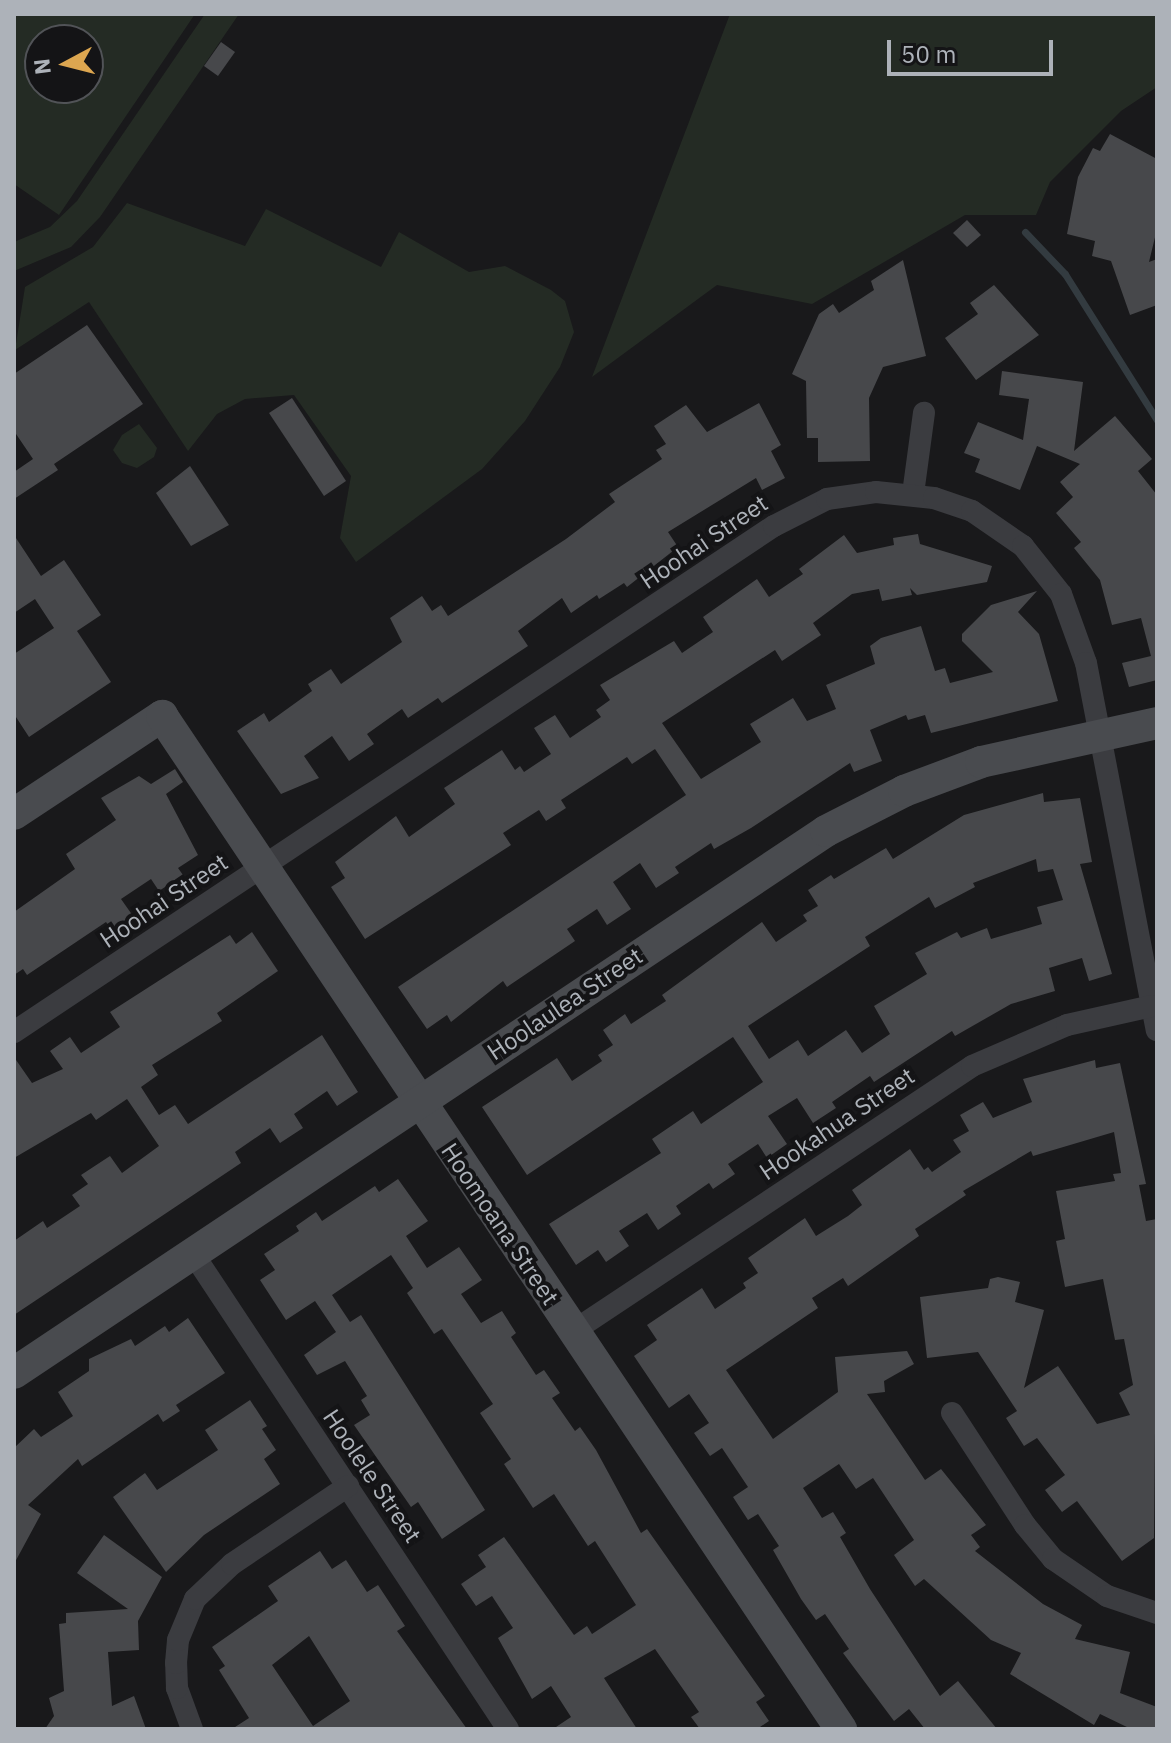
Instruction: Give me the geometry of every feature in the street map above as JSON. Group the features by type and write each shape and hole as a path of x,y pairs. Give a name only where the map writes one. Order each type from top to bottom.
{"street":[{"path":"913,494 924,413"},
{"name":"Hoohai Street","path":"14,1032 792,515 849,495 913,494 972,511 1003,529 1043,567 1079,635 1157,1030"},
{"name":"Hoomoana Street","path":"14,814 162,716 572,1332 841,1729"},
{"name":"Hoolaulea Street","path":"14,1373 418,1101 864,810 981,762 1157,723"},
{"name":"Hookahua Street","path":"572,1332 972,1066 1067,1025 1152,1006"},
{"name":"Hoolele Street","path":"192,1252 508,1729"},
{"path":"952,1413 1025,1525 1053,1559 1107,1596 1157,1613"},
{"path":"192,1729 177,1688 176,1663 178,1640 195,1599 232,1564 348,1486"}],"shaded area":[{"path":"14,14 195,14 59,215 14,184"},
{"path":"205,14 239,14 100,217 71,247 14,271 14,242 50,227 77,201"},
{"path":"730,14 1157,14 1157,87 1121,111 1050,182 1036,215 965,215 812,304 717,285 592,377"},
{"path":"127,203 245,246 266,209 381,267 399,232 469,272 505,266 551,290 565,301 574,332 560,367 525,421 482,469 356,562 340,538 351,476 294,395 245,399 217,414 188,451 89,302 15,350 25,287 93,247"},
{"path":"139,424 157,448 154,457 137,468 122,463 113,450 122,435"}],"building":[{"path":"221,42 235,52 218,76 204,66"},
{"path":"1110,134 1157,159 1157,229 1149,262 1157,259 1157,305 1130,315 1111,261 1092,256 1095,241 1067,234 1078,177 1093,148 1100,151"},
{"path":"967,220 981,235 967,247 953,233"},
{"path":"903,260 926,356 883,367 869,398 870,461 818,462 818,438 807,438 806,381 792,374 819,314 833,304 839,313 874,290 871,281"},
{"path":"994,285 1039,335 976,380 945,338 978,314 970,303"},
{"path":"87,325 143,404 54,464 58,470 14,499 14,472 33,459 14,431 14,374"},
{"path":"1002,371 1083,382 1074,451 1115,416 1152,459 1138,471 1157,495 1157,680 1129,687 1122,663 1151,656 1141,618 1112,625 1100,580 1074,548 1081,542 1056,513 1073,497 1060,482 1080,464 1037,446 1020,490 975,472 980,459 964,453 978,422 1023,440 1029,399 999,395"},
{"path":"292,398 346,481 324,496 269,413"},
{"path":"759,403 781,445 771,451 785,478 762,490 756,478 668,532 678,547 627,587 624,583 599,599 597,595 571,613 562,598 518,631 528,646 442,703 438,698 408,718 402,709 367,734 374,744 349,761 332,736 304,756 319,778 281,794 237,731 264,713 269,722 312,691 308,684 331,669 341,684 402,642 390,618 422,596 432,611 441,605 448,616 566,539 615,502 609,494 662,459 656,450 666,444 654,426 686,405 707,432"},
{"path":"190,466 229,525 191,546 156,493"},
{"path":"918,534 920,544 992,566 987,582 917,595 910,588 912,595 882,601 879,589 852,594 813,623 821,635 782,661 775,650 662,723 701,779 761,742 750,724 793,698 807,721 836,709 826,685 875,664 870,646 881,638 921,626 935,671 945,668 950,683 993,672 962,641 962,634 991,605 1037,591 1018,612 1039,634 1058,701 931,733 925,715 908,720 906,715 870,730 882,761 854,772 850,763 751,828 714,849 711,843 675,867 679,873 656,888 640,863 613,882 631,909 607,925 597,909 567,929 575,941 507,987 503,981 451,1022 447,1015 427,1029 398,987 686,795 655,749 632,764 627,757 561,800 566,808 546,821 539,810 503,833 511,845 365,939 331,887 345,878 335,862 396,816 409,837 455,804 444,788 502,750 515,770 520,766 524,772 551,754 534,728 555,715 570,738 601,717 596,710 610,700 600,685 674,641 682,653 713,632 703,617 757,579 769,597 803,574 799,569 844,535 857,553 894,545 893,538"},
{"path":"14,535 41,576 64,560 101,615 77,631 111,682 29,737 14,714 14,654 54,628 35,599 14,613"},
{"path":"175,769 183,782 166,794 198,855 178,868 183,875 159,891 151,879 121,899 133,916 112,930 106,922 27,975 23,969 14,975 14,912 75,869 66,854 116,820 101,798 139,776 151,784"},
{"path":"1043,793 1044,802 1080,798 1092,862 1080,864 1112,974 1089,981 1082,958 1049,968 1055,991 1011,1004 955,1036 952,1031 874,1082 870,1076 832,1102 836,1108 813,1123 797,1098 768,1116 787,1144 767,1158 758,1144 728,1164 735,1174 713,1189 709,1183 676,1206 681,1214 658,1230 647,1213 619,1231 629,1246 606,1262 598,1250 576,1265 549,1224 661,1153 652,1139 693,1111 701,1124 763,1082 733,1037 527,1175 482,1107 557,1058 572,1081 602,1061 598,1055 613,1045 603,1030 625,1014 631,1024 666,1001 662,995 762,922 776,942 807,921 803,915 818,906 808,890 831,875 834,879 886,848 893,859 964,815","holes":["1036,859 1038,872 1053,869 1063,900 1037,907 1042,924 991,939 987,928 961,938 957,932 915,953 927,974 874,1006 890,1034 862,1053 846,1030 808,1056 798,1040 769,1059 748,1026 870,946 865,937 929,897 935,908 975,887 973,883"]},
{"path":"252,932 278,971 217,1013 222,1021 152,1065 158,1075 141,1087 159,1115 175,1105 188,1124 322,1035 358,1092 337,1106 327,1091 294,1114 303,1128 280,1143 270,1128 235,1152 241,1163 14,1315 14,1241 43,1221 47,1228 80,1206 72,1195 88,1184 81,1175 110,1156 122,1173 159,1146 127,1099 96,1120 91,1113 14,1158 14,1057 32,1083 63,1069 50,1051 70,1037 81,1053 120,1027 110,1012 230,935 236,944"},
{"path":"1095,1060 1096,1068 1120,1063 1146,1184 1139,1185 1146,1221 1157,1219 1154,1538 1122,1561 1077,1501 1062,1512 1045,1490 1065,1475 1037,1438 1024,1446 1006,1418 1017,1411 978,1352 927,1358 920,1297 988,1288 990,1279 998,1277 1020,1282 1015,1302 1044,1310 1024,1388 1058,1366 1097,1424 1130,1415 1119,1393 1133,1385 1124,1339 1115,1340 1103,1279 1065,1287 1056,1241 1065,1239 1056,1191 1115,1181 1113,1174 1121,1173 1114,1132 1033,1156 1031,1151 963,1191 966,1195 915,1229 919,1236 848,1286 843,1278 812,1298 818,1308 726,1370 773,1439 838,1392 835,1357 907,1351 914,1364 884,1381 885,1392 867,1394 925,1480 941,1469 986,1525 971,1535 980,1547 975,1551 1043,1604 1082,1625 1075,1639 1130,1652 1120,1693 1157,1707 1157,1729 1131,1729 1100,1714 1094,1725 1010,1674 1021,1653 991,1640 924,1579 915,1586 894,1555 914,1540 873,1478 856,1489 839,1464 803,1488 822,1518 833,1512 846,1533 840,1537 870,1589 940,1696 958,1681 997,1729 925,1729 909,1709 894,1721 843,1653 849,1649 825,1614 816,1620 801,1599 773,1550 779,1546 758,1514 748,1520 733,1497 748,1487 722,1448 710,1456 694,1433 709,1423 689,1394 669,1408 634,1356 657,1340 647,1325 702,1288 715,1309 746,1288 743,1283 758,1273 748,1258 805,1218 816,1236 848,1216 862,1205 852,1190 910,1149 924,1170 928,1167 932,1172 961,1152 953,1140 969,1131 960,1115 983,1102 993,1118 1032,1102 1023,1079"},
{"path":"398,1179 428,1221 406,1236 427,1268 459,1247 482,1280 461,1294 481,1323 502,1311 516,1333 511,1337 536,1375 544,1370 560,1393 552,1398 575,1431 580,1427 596,1450 641,1533 647,1529 765,1696 756,1702 769,1721 757,1729 700,1729 691,1717 699,1712 655,1649 604,1678 637,1729 553,1729 571,1717 551,1686 532,1699 498,1638 513,1628 492,1596 476,1606 461,1584 486,1567 478,1555 504,1537 574,1635 587,1626 592,1634 636,1605 595,1541 588,1546 554,1494 533,1508 504,1464 511,1459 480,1413 493,1404 442,1329 434,1334 407,1293 413,1288 391,1255 332,1295 350,1322 361,1315 485,1510 442,1539 418,1502 411,1507 354,1425 370,1415 361,1400 367,1396 345,1361 317,1375 304,1355 336,1332 315,1301 286,1320 260,1280 275,1270 264,1254 299,1231 296,1226 316,1212 322,1221 375,1186 379,1192"},
{"path":"188,1318 225,1373 176,1405 180,1411 163,1422 158,1414 82,1466 78,1459 28,1505 41,1514 14,1564 14,1448 34,1429 41,1437 73,1416 58,1392 89,1371 89,1359 131,1339 135,1346 165,1326 169,1332"},
{"path":"250,1400 267,1426 262,1429 276,1450 264,1459 280,1484 204,1535 166,1572 113,1497 145,1473 157,1490 218,1450 205,1430"},
{"path":"104,1535 162,1577 138,1621 139,1650 108,1652 112,1706 134,1696 146,1729 45,1729 54,1716 49,1698 64,1691 59,1624 66,1623 66,1613 128,1609 77,1573"},
{"path":"320,1551 332,1569 346,1560 367,1592 378,1585 405,1626 397,1631 467,1729 232,1729 249,1718 219,1670 225,1666 212,1647 278,1601 268,1586","holes":["309,1636 350,1701 313,1726 272,1665"]}],"waterway":[{"path":"1025,232 1065,274 1157,420"}]}
